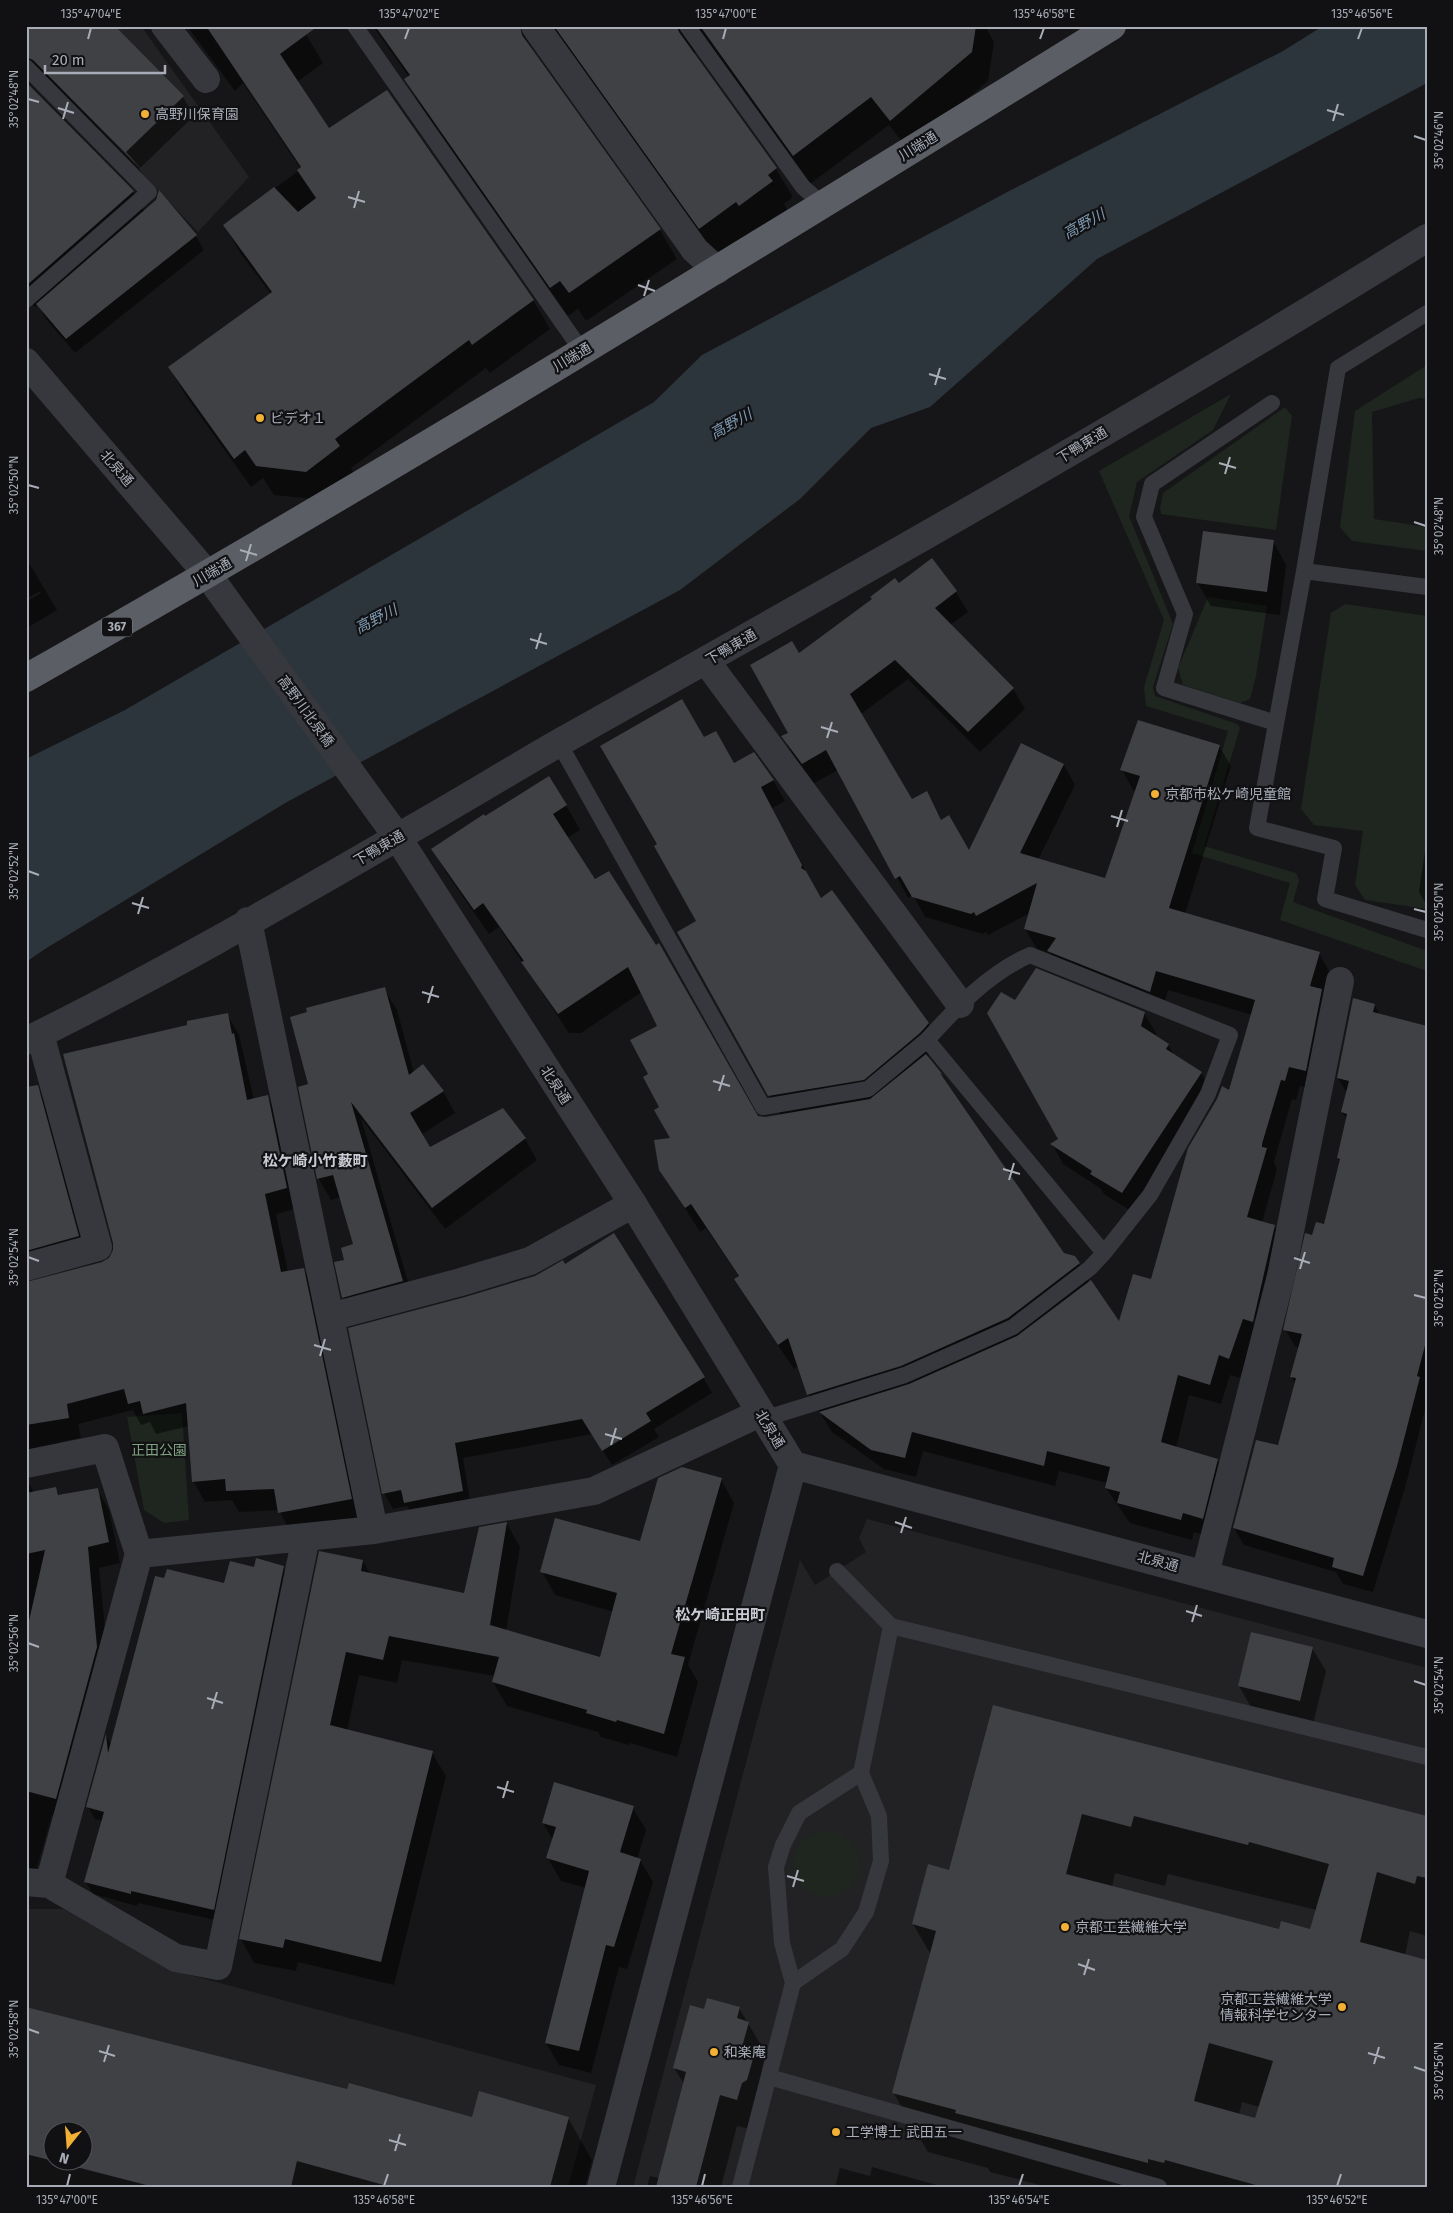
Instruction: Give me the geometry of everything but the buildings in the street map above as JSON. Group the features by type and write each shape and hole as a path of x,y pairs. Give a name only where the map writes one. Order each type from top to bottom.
{"highway":[{"name":"川端通","path":"26,678 208,575 582,351 823,205 1112,26"}],"street":[{"path":"165,26 206,79"},
{"path":"535,26 695,250 716,270"},
{"name":"下鴨東通","path":"33,1037 398,838 560,742 706,661 1064,455 1427,238"},
{"name":"北泉通","path":"26,362 208,575 237,616"},
{"name":"高野川北泉橋","path":"237,616 398,838"},
{"path":"706,661 960,1004"},
{"name":"北泉通","path":"398,838 633,1204 793,1465 1427,1634"},
{"path":"248,921 374,1530"},
{"path":"1204,1574 1280,1276 1340,981"},
{"path":"26,1267 98,1247 33,1037"},
{"path":"330,1317 461,1282 530,1261 633,1204"},
{"path":"139,1554 374,1530 594,1491 762,1416"},
{"path":"26,1464 105,1448 139,1554 37,1883 176,1958 218,1966 306,1537"},
{"path":"601,2187 793,1465"}],"lane":[{"path":"355,26 582,351"},
{"path":"687,26 804,187 823,205"},
{"path":"26,67 149,192 26,300"},
{"path":"1427,313 1338,368 1304,570 1257,828 1334,848 1325,899 1427,930"},
{"path":"1272,403 1152,484 1144,516 1185,614 1164,688 1276,723"},
{"path":"1304,570 1427,587"},
{"path":"560,742 764,1107 868,1089 927,1040 960,1004 1014,962 1030,954 1230,1035 1204,1102 1150,1195 1090,1268 1013,1327 905,1375 762,1416"},
{"path":"927,1040 1104,1253"},
{"path":"837,1570 891,1626 1427,1757"},
{"path":"794,1983 842,1949 866,1912 880,1861 879,1816 861,1773 891,1626"},
{"path":"740,2187 794,1983 782,1943 776,1867 783,1844 799,1813 861,1773"},
{"path":"769,2077 1159,2187"}],"shaded area":[{"name":"高野川保育園","path":"26,26 141,26 249,177 198,232 26,52"},
{"name":"京都工芸繊維大学","path":"867,1519 1427,1668 1427,2187 633,2187 800,1560 815,1585 866,1552 859,1538"},
{"path":"26,1909 64,1909 168,1969 596,2085 568,2187 26,2187"}],"green space":[{"path":"1427,365 1427,399 1419,398 1372,412 1374,519 1427,527 1427,551 1352,541 1340,527 1355,411"},
{"path":"1231,394 1213,430 1137,482 1129,516 1173,624 1153,687 1155,696 1237,724 1240,728 1204,846 1296,873 1299,880 1293,902 1427,951 1427,971 1280,920 1290,883 1192,853 1228,731 1146,706 1144,687 1164,620 1099,471"},
{"path":"1285,407 1292,416 1276,530 1161,514 1160,508 1163,493"},
{"path":"1208,597 1267,606 1256,676 1250,699 1240,703 1183,685 1178,668"},
{"path":"1345,604 1427,616 1427,909 1365,900 1355,885 1363,831 1314,825 1301,809 1331,613"},
{"name":"正田公園","path":"182,1413 189,1520 164,1523 144,1510 127,1417"},
{"path":"826,1831 839,1834 849,1841 856,1851 859,1864 856,1877 849,1887 839,1894 826,1897 813,1894 803,1887 796,1877 793,1864 796,1851 803,1841 813,1834"}],"water":[{"name":"高野川","path":"1323,26 1427,26 1427,83 1097,259 930,407 871,428 800,499 680,590 287,802 26,962 26,759 125,710 654,402 702,355 1011,190 1283,51"}],"place":[{"name":"高野川保育園","path":"145,114"},
{"name":"ビデオ１","path":"260,418"},
{"name":"京都市松ケ崎児童館","path":"1155,794"},
{"name":"京都工芸繊維大学","path":"1065,1927"},
{"name":"京都工芸繊維大学 情報科学センター","path":"1342,2007"},
{"name":"和楽庵","path":"714,2052"},
{"name":"工学博士 武田五一","path":"836,2132"}],"district":[{"name":"松ケ崎小竹藪町","path":"315,1161"},
{"name":"松ケ崎正田町","path":"720,1615"}]}
